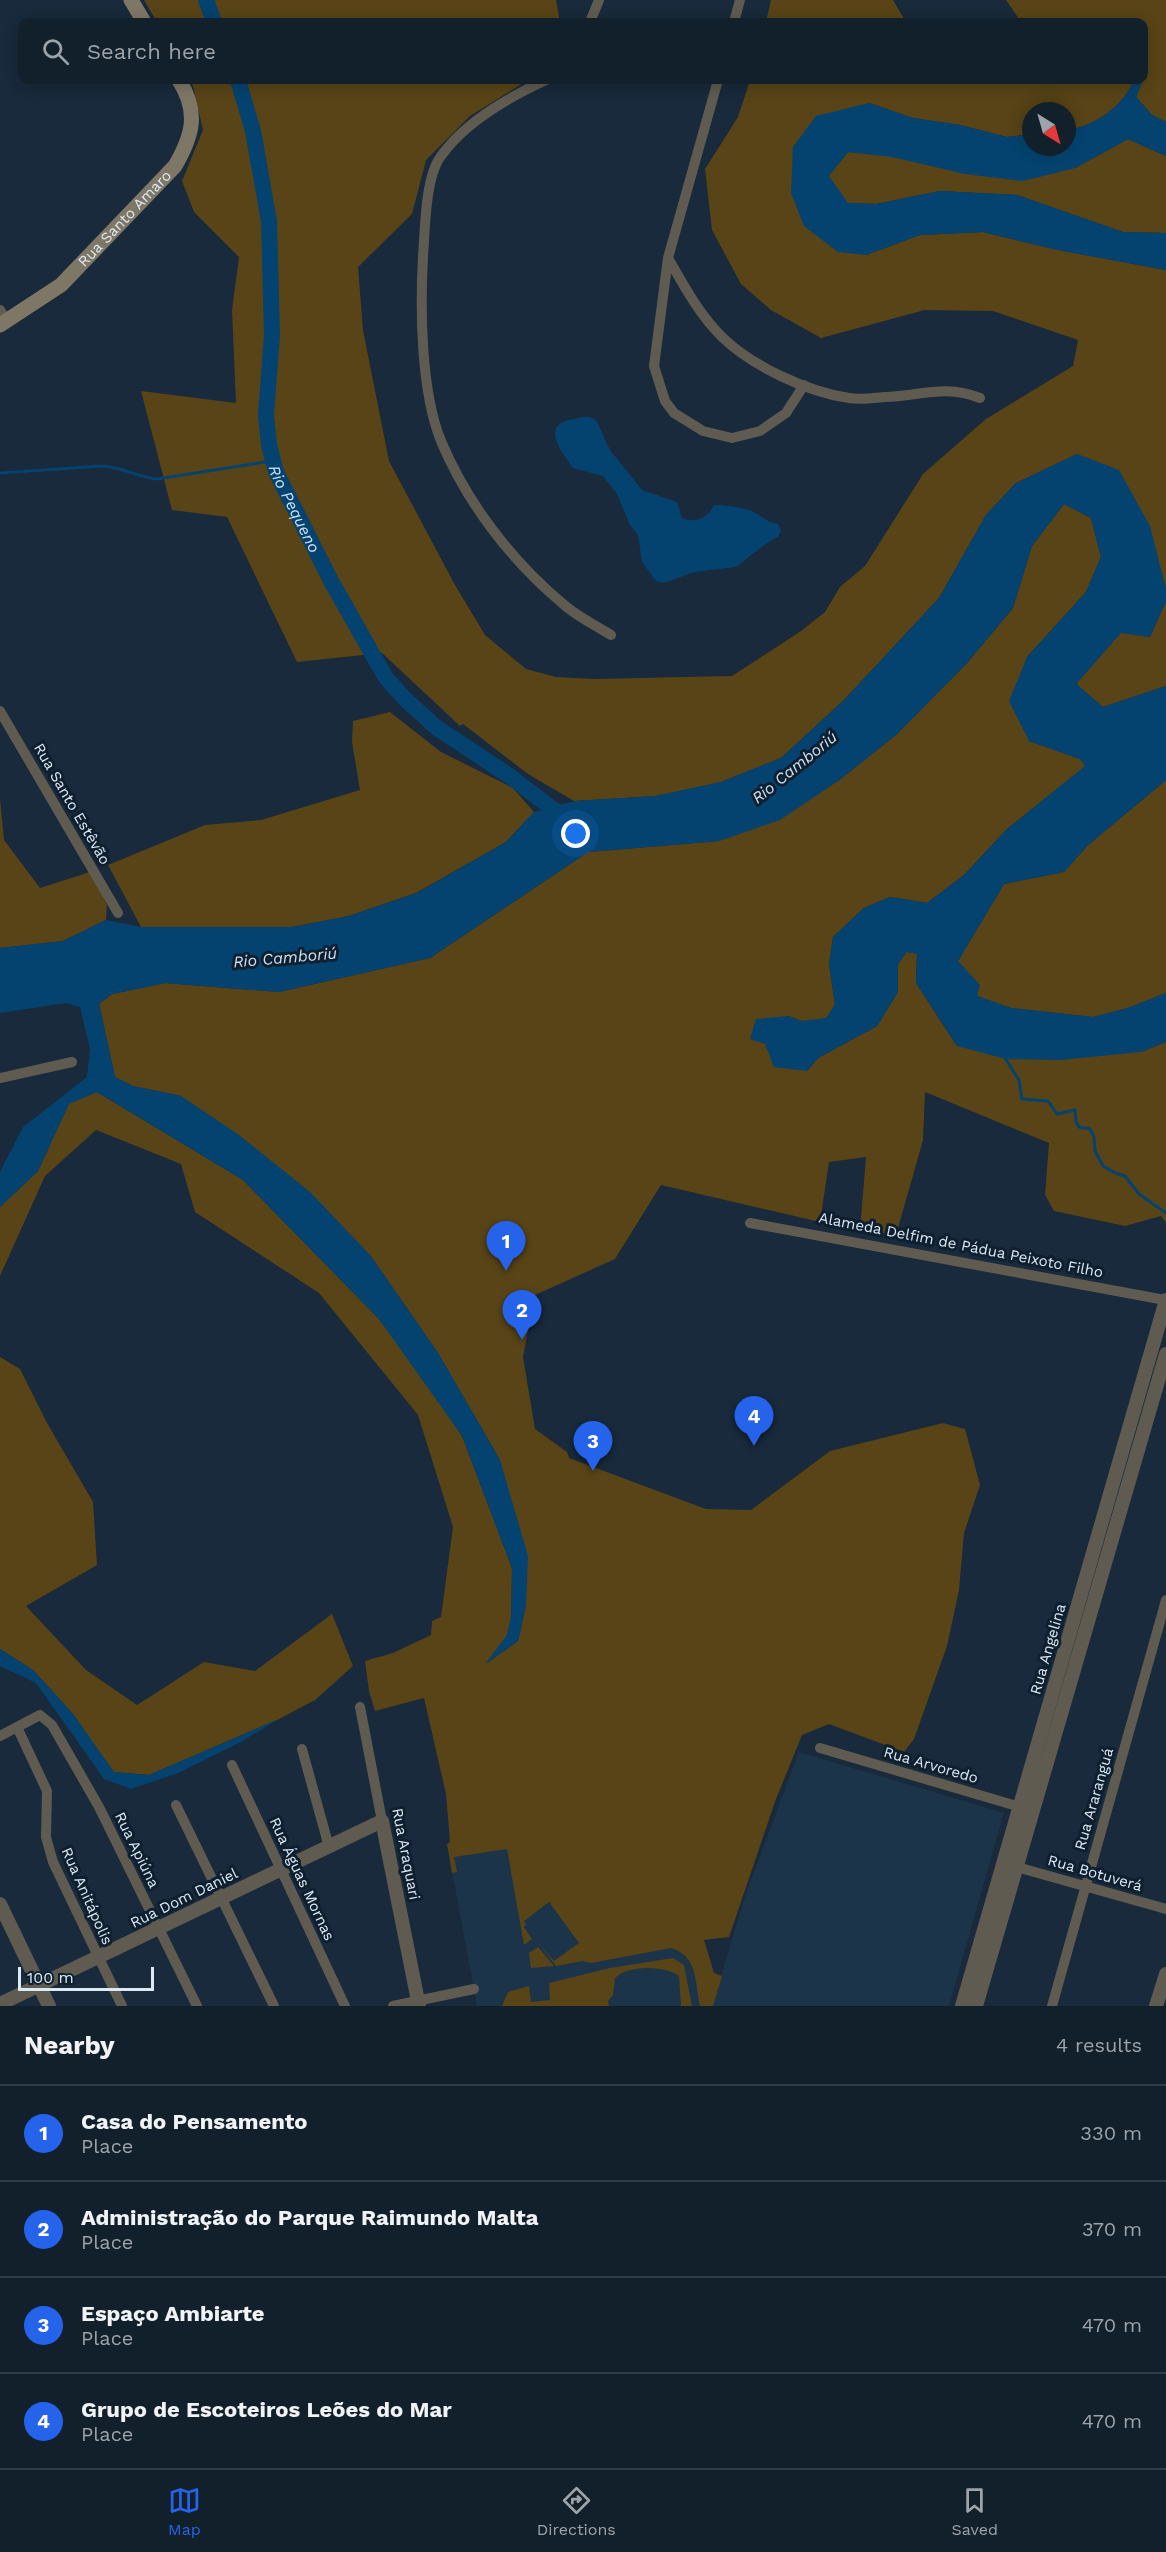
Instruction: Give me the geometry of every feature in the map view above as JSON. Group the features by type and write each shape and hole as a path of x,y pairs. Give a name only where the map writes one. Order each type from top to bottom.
{"main road":[{"path":"130,0 141,18"},
{"name":"Rua Santo Amaro","path":"2,318 61,285 175,166 188,144 192,121 188,95 181,84"}],"street":[{"path":"592,18 599,0"},
{"path":"735,18 740,0"},
{"path":"539,84 489,112 457,136 439,158 427,198 422,276 425,364 431,403 441,440 488,525 533,577 564,605 612,635"},
{"path":"717,84 668,258 654,366 665,401 674,413 703,431 732,438 760,431 786,413 804,385"},
{"path":"668,258 692,300 723,337 756,363 804,385 820,392 850,398 890,397 942,389 980,398"},
{"name":"Rua Santo Estêvão","path":"0,711 118,913"},
{"path":"0,1078 72,1062"},
{"name":"Alameda Delfim de Pádua Peixoto Filho","path":"750,1223 1165,1300"},
{"name":"Rua Angelina","path":"976,2006 1017,1867 1026,1809 1057,1675 1165,1300"},
{"name":"Rua Angelina","path":"962,2006 1071,1680 1166,1354"},
{"name":"Rua Araranguá","path":"1052,2006 1166,1600"},
{"path":"1057,1675 1071,1680"},
{"name":"Rua Araquari","path":"360,1707 419,2003"},
{"name":"Rua Apiúna","path":"16,1727 40,1715 49,1720 77,1766 197,2006"},
{"path":"0,1736 16,1727"},
{"name":"Rua Anitápolis","path":"16,1727 47,1791 46,1837 52,1862 122,2006"},
{"name":"Rua Arvoredo","path":"820,1748 1026,1809"},
{"path":"302,1749 329,1847"},
{"name":"Rua Águas Mornas","path":"231,1766 345,2006"},
{"path":"176,1805 274,2006"},
{"name":"Rua Dom Daniel","path":"0,2004 382,1821"},
{"name":"Rua Botuverá","path":"1017,1867 1166,1909"},
{"path":"0,1905 49,2006"},
{"path":"1156,2006 1166,1974"},
{"path":"393,2006 419,2003 474,1989"}],"shaded area":[{"path":"144,0 556,0 559,18 155,18"},
{"path":"771,0 893,0 904,18 767,18"},
{"path":"1006,0 1166,0 1166,122 1152,115 1136,97 1141,84 1148,84 1148,18 1018,18"},
{"path":"192,84 522,84 470,116 426,160 412,214 358,267 363,330 389,461 455,585 485,635 526,669 556,677 594,679 732,676 801,631 825,612 840,587 865,566 923,474 986,419 1073,366 1078,340 993,311 925,310 821,338 771,310 741,284 712,230 705,169 738,117 749,84 1132,84 1116,106 1098,119 1078,128 1076,128 1076,102 1022,102 1022,135 1007,137 960,125 913,118 869,103 793,147 866,255 920,235 983,232 1058,250 1166,270 1166,589 1161,571 1077,454 1016,483 986,515 939,598 844,700 781,758 721,782 656,796 574,801 528,774 463,724 460,726 382,653 297,662 227,517 172,510 141,391 236,403 232,310 239,257 194,212 182,181 203,130"},
{"path":"1128,139 1166,156 1166,233 1123,232 1017,195 940,191 876,204 847,203 828,176 848,152 1075,168"},
{"path":"1064,504 1091,518 1101,557 1086,592 1027,657 1029,741 1080,759 1086,766 1007,829 964,875 927,903 890,897 864,908 833,937 829,964 835,1005 826,1019 802,1021 788,1016 765,1044 807,1071 818,1058 877,1026 898,992 898,964 906,952 917,953 916,983 957,1046 1141,1052 1166,1042 1166,1223 1161,1216 1125,1226 1054,1211 1045,1195 1049,1143 925,1092 923,1140 896,1235 860,1230 866,1157 829,1162 820,1222 661,1185 615,1259 535,1295 523,1357 535,1429 567,1452 569,1458 706,1509 751,1510 830,1451 943,1423 965,1429 980,1485 964,1533 959,1590 947,1646 914,1739 904,1752 829,1724 802,1735 776,1799 729,1937 704,1940 714,1973 722,1976 713,2006 700,2006 691,1964 680,1952 671,1948 591,1963 583,1961 556,1966 540,1945 554,1961 579,1943 549,1902 524,1921 526,1925 524,1927 532,1939 524,1945 507,1849 454,1857 457,1872 452,1873 447,1844 450,1842 446,1794 424,1698 375,1711 369,1691 365,1661 393,1653 431,1635 432,1621 441,1617 453,1527 418,1415 319,1293 195,1212 181,1164 96,1130 45,1176 0,1276 0,1207 38,1171 69,1103 97,1092 243,1180 379,1319 462,1436 512,1568 511,1630 487,1663 518,1641 526,1605 500,1460 438,1353 370,1255 181,1096 133,1086 115,1077 99,1004 112,994 165,983 279,992 430,958 588,852 719,841 838,781 897,734 967,663 1013,608 1032,546"},
{"path":"1166,601 1166,686 1103,707 1076,684 1121,632 1150,637"},
{"path":"390,712 441,752 513,788 534,812 506,842 416,893 349,916 292,927 141,927 108,865 205,825 261,820 360,790 352,742 353,721"},
{"path":"1166,780 1166,993 1128,1008 1093,1017 1011,1008 977,996 958,961 1004,884 1064,872 1087,846"},
{"path":"0,799 4,840 40,888 90,872 107,905 106,920 63,941 0,948"},
{"path":"0,1357 20,1369 47,1423 93,1502 97,1565 26,1606 86,1670 137,1705 204,1662 255,1671 332,1614 353,1666 315,1700 279,1719 149,1775 113,1772 73,1714 33,1670 0,1649"},
{"path":"799,1752 1004,1813 949,2006 477,2006 447,1844 518,1839 704,1939 714,1973 721,1976 746,1893"},
{"path":"538,1947 554,1966 531,1968 529,1953"},
{"path":"673,1958 684,1965 692,2006 681,2006 679,1976 656,1968 646,1968 628,1971 615,1978 613,1995 608,2001 609,2006 502,2006 508,1992 529,1986 531,2002 550,2000 549,1983 610,1968"}],"water":[{"path":"1132,84 1141,84 1136,97 1152,115 1166,122 1166,156 1128,139 1075,168 1023,181 965,174 892,157 848,152 829,176 848,203 876,204 940,191 1017,195 1123,232 1166,233 1166,270 1058,250 983,232 920,235 866,255 838,252 804,226 791,193 793,147 816,116 869,103 913,118 960,125 1007,137 1022,135 1022,156 1076,156 1076,128 1098,119 1123,98"},
{"path":"582,417 596,420 610,450 642,490 677,502 682,518 701,519 714,505 738,507 778,524 781,530 778,537 736,567 694,572 664,583 656,581 642,562 638,535 630,525 617,494 603,476 573,468 561,451 555,431 557,426 565,421"},
{"name":"Rio Camboriú","path":"1077,454 1119,470 1150,526 1166,589 1166,601 1150,637 1121,633 1076,684 1103,707 1166,686 1166,780 1087,846 1064,872 1004,884 958,961 980,985 977,996 1011,1008 1093,1017 1128,1008 1166,993 1166,1042 1141,1052 1060,1060 1006,1059 957,1046 916,983 917,954 907,952 898,964 898,992 877,1026 818,1058 807,1071 774,1067 765,1044 750,1039 756,1019 788,1016 802,1021 826,1018 835,1005 829,964 833,937 864,908 890,897 927,903 964,875 1007,829 1085,766 1080,759 1029,741 1009,701 1027,657 1086,592 1101,557 1091,518 1064,504 1032,546 1013,608 967,663 897,734 838,781 780,820 719,841 588,852 430,958 279,992 165,983 112,994 99,1004 115,1077 133,1086 181,1096 239,1135 310,1192 370,1255 438,1353 500,1460 528,1556 526,1605 518,1641 485,1664 511,1630 512,1568 462,1436 379,1319 243,1180 97,1092 69,1104 38,1171 0,1207 0,1172 23,1127 87,1077 90,1049 80,1007 66,1003 0,1013 0,948 63,941 106,920 141,927 292,927 349,916 417,893 506,842 534,812 574,801 656,796 721,782 781,758 844,700 939,598 986,515 1016,483"},
{"path":"0,1649 33,1670 73,1714 114,1772 149,1775 279,1719 237,1744 178,1773 131,1789 104,1779 36,1683 0,1666"}],"waterway":[{"name":"Rio Pequeno","path":"206,0 213,18"},
{"name":"Rio Pequeno","path":"239,84 253,131 269,221 272,334 266,415 269,445 276,472 331,581 386,678 437,728 511,777 554,810 570,818"},
{"path":"0,473 102,466 157,479 265,462 274,463"},
{"path":"1003,1055 1019,1080 1022,1099 1048,1101 1057,1114 1075,1110 1079,1127 1090,1129 1094,1137 1095,1151 1103,1166 1125,1176 1139,1194 1166,1213"},
{"path":"508,1636 512,1619"}],"place":[{"name":"Casa do Pensamento","path":"506,1271"},
{"name":"Administração do Parque Raimundo Malta","path":"522,1340"},
{"name":"Grupo de Escoteiros Leões do Mar","path":"754,1446"},
{"name":"Espaço Ambiarte","path":"593,1471"}]}
